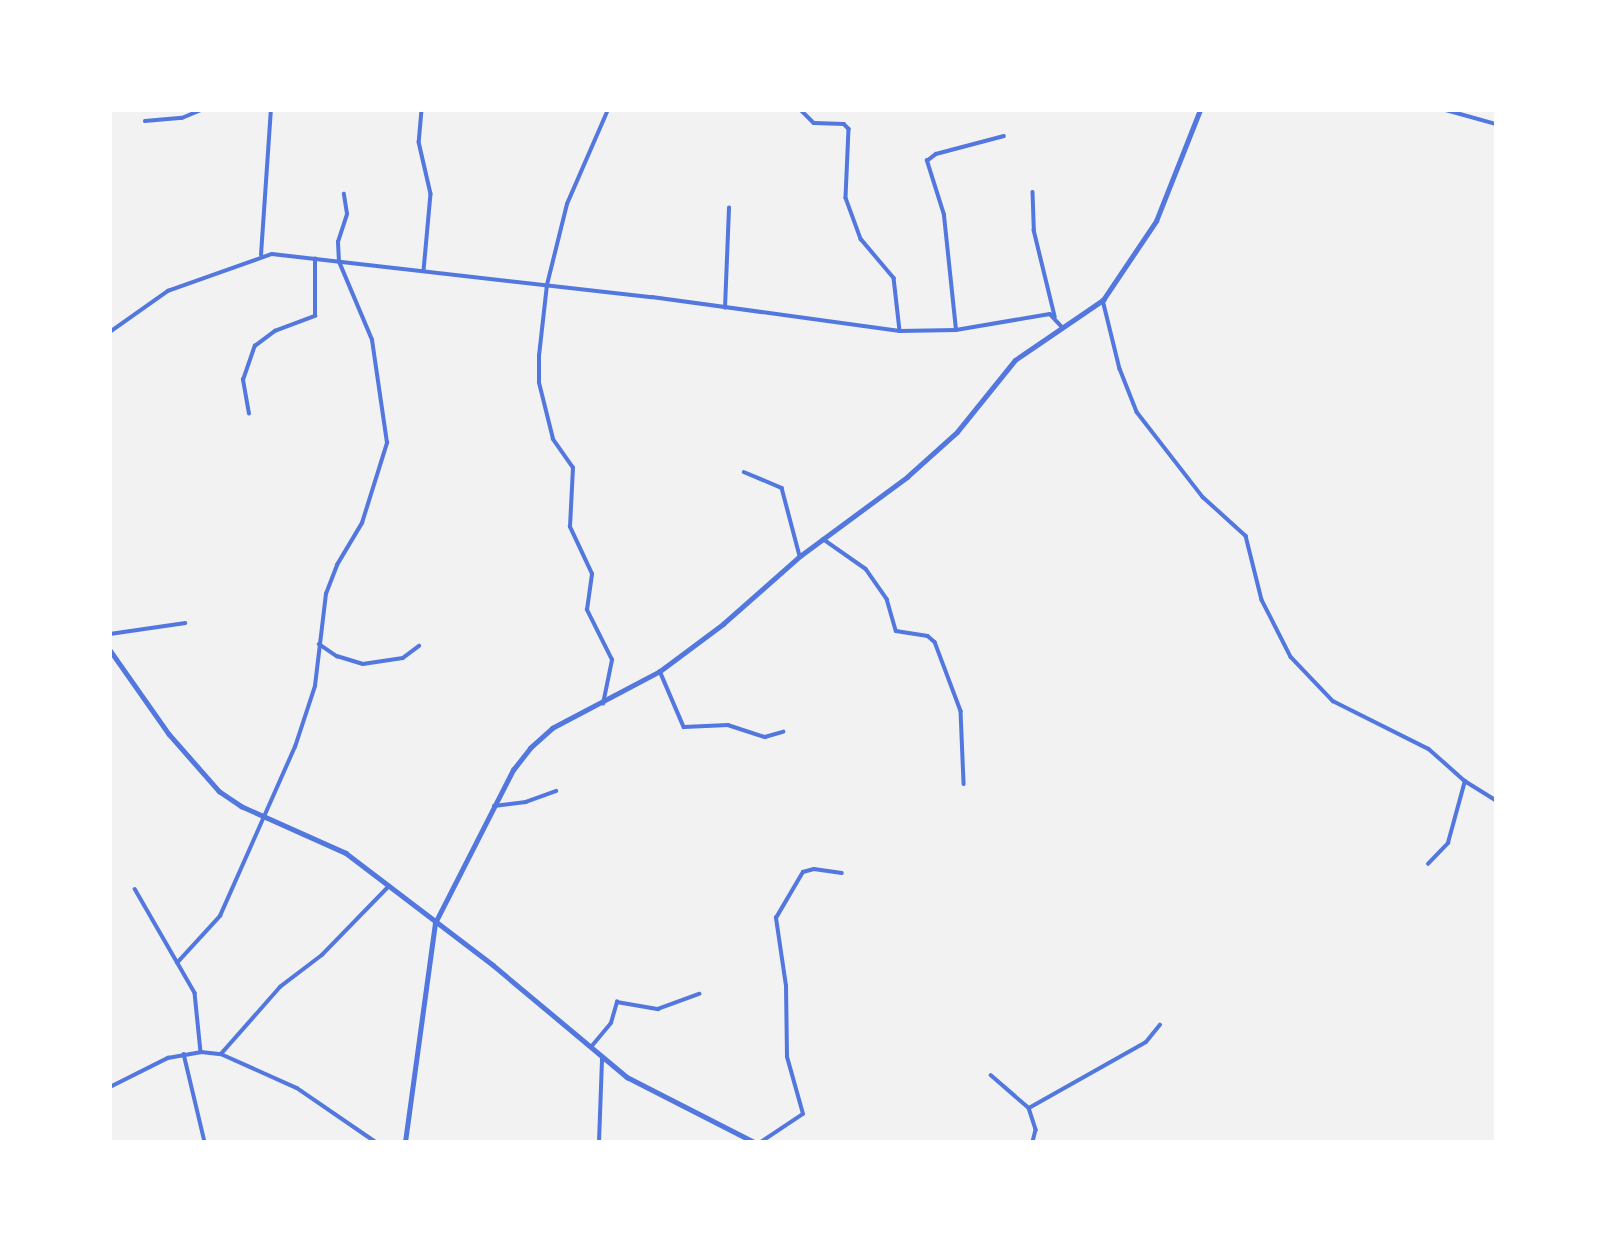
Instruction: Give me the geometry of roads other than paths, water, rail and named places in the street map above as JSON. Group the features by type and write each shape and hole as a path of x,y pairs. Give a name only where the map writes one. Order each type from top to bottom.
{"street":[{"path":"145,121 182,118 201,110"},
{"path":"261,256 271,110"},
{"path":"422,110 419,142 430,194 424,271"},
{"path":"802,110 814,123 844,124 849,129 846,198 861,239 894,278 900,331"},
{"path":"405,1142 435,923 494,806 530,748 552,728 603,704 660,671 755,598 800,556 907,477 957,432 1015,360 1103,300 1156,221 1200,110"},
{"path":"1446,110 1496,124"},
{"path":"603,704 611,660 587,610 592,574 570,527 573,468 552,439 539,383 547,285 571,193 607,112"},
{"path":"956,330 944,215 927,161 936,154 1004,136"},
{"path":"1032,192 1034,230 1055,316 1062,327"},
{"path":"177,963 220,916 261,816 299,737 315,686 319,644 332,578 362,523 387,443 372,340 339,262 338,242 347,214 344,194"},
{"path":"725,308 729,208"},
{"path":"110,332 168,291 261,256 315,259 547,285 900,331 956,330 1055,316"},
{"path":"249,414 243,380 255,345 275,331 315,316 315,259"},
{"path":"1103,300 1120,369 1137,412 1203,497 1246,536 1262,600 1291,657 1333,701 1429,749 1465,781 1496,800"},
{"path":"744,472 785,493 800,556"},
{"path":"823,539 856,559 872,576 887,598 896,631 922,635 935,642 961,711 964,784"},
{"path":"110,634 185,623"},
{"path":"319,644 337,656 363,664 397,660 419,646"},
{"path":"110,650 197,768 219,790 261,816 346,853 602,1059 693,1115 754,1142"},
{"path":"660,671 684,727 728,725 765,737 783,732"},
{"path":"1428,864 1448,843 1465,781"},
{"path":"494,806 517,804 556,791"},
{"path":"761,1142 803,1114 787,1057 786,986 776,919 803,872 814,869 842,873"},
{"path":"221,1054 280,987 342,936 389,886"},
{"path":"135,889 200,1008 201,1052"},
{"path":"589,1048 611,1023 617,1002 658,1010 699,994"},
{"path":"1029,1108 1146,1042 1160,1025"},
{"path":"110,1087 184,1054 221,1054 297,1088 376,1142"},
{"path":"184,1054 205,1142"},
{"path":"599,1142 602,1059"},
{"path":"992,1075 1029,1108 1035,1130 1033,1142"}]}
